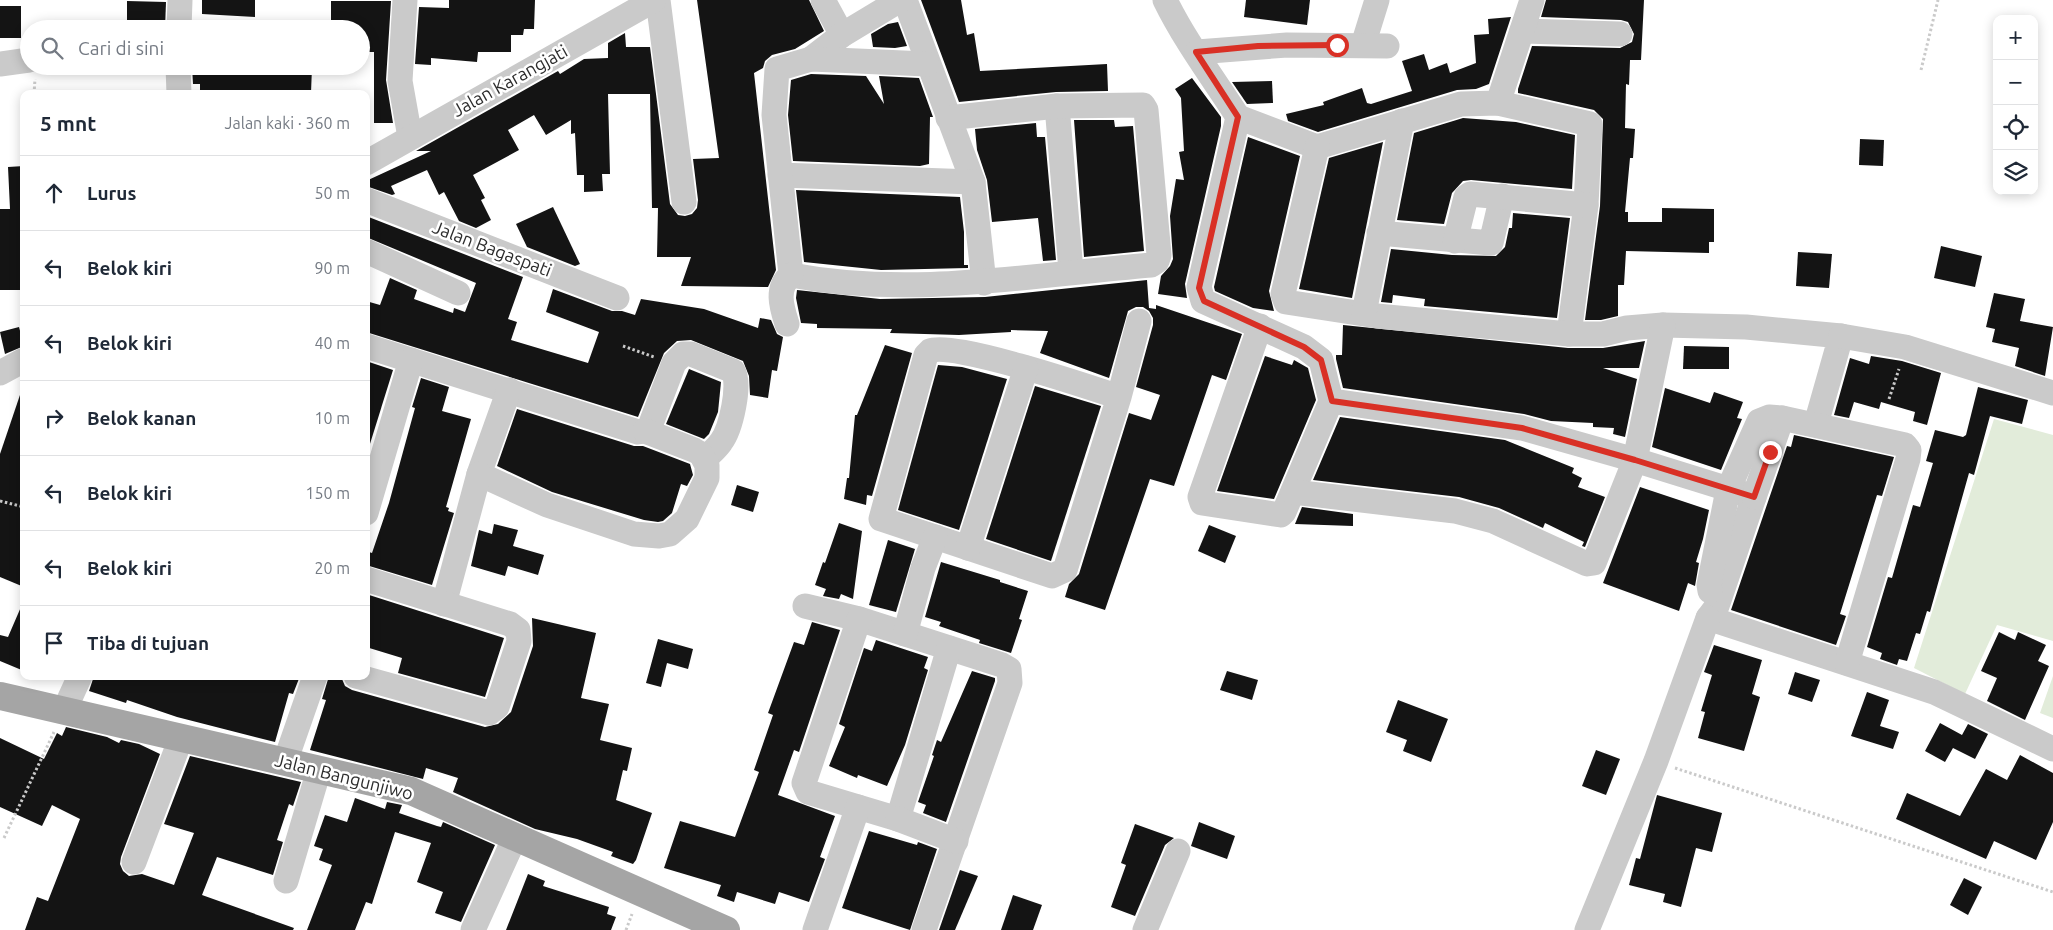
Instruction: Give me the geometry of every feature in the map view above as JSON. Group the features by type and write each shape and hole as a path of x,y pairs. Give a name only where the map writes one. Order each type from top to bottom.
{"main road":[{"name":"Jalan Bangunjiwo","path":"0,696 411,791 726,930"}],"street":[{"path":"179,20 180,0"},
{"path":"406,0 400,81 410,137"},
{"name":"Jalan Karangjati","path":"370,162 410,137 654,0"},
{"path":"658,0 684,202"},
{"path":"823,0 842,35"},
{"path":"811,59 842,35 866,9 900,0"},
{"path":"905,0 927,64 973,182 984,282"},
{"path":"1165,0 1182,34 1196,52 1238,117 1317,147 1461,104 1498,103 1590,124 1586,205 1569,334"},
{"path":"1196,52 1277,45 1375,46 1377,0"},
{"path":"1498,103 1532,0"},
{"path":"1522,32 1620,34"},
{"path":"787,324 782,309 782,287 791,275 774,115 774,74 780,67 811,59 927,64"},
{"path":"0,64 20,61"},
{"path":"178,75 179,90"},
{"path":"791,275 874,284 933,286 984,282 1071,271 1151,265 1156,261 1158,255 1157,235 1146,110 1143,105 1138,103 1057,106 948,118"},
{"path":"1057,106 1071,271"},
{"path":"1238,117 1199,288 1204,301 1260,326 1304,347 1321,360 1332,401 1293,492 1281,515 1202,503 1200,498 1260,326"},
{"path":"1364,313 1402,121"},
{"path":"1317,147 1283,294 1286,302 1364,313 1569,334 1603,334 1627,328 1663,325 1746,327 1841,336 1905,346 2053,393"},
{"path":"780,175 973,182"},
{"path":"1454,241 1466,197 1475,193 1586,205"},
{"path":"1379,233 1491,243 1502,196"},
{"name":"Jalan Bagaspati","path":"370,202 617,298"},
{"path":"370,253 458,294"},
{"path":"1120,397 1026,368 947,348 935,348 926,356 881,519 1052,576 1062,573 1065,570 1120,397 1139,321"},
{"path":"1293,492 1455,511 1493,521 1588,564 1594,563 1635,460 1663,325"},
{"path":"1816,424 1841,336"},
{"path":"370,347 638,432 645,431 694,450 705,459 707,478 687,519 670,534 659,536 634,534 547,505 479,474"},
{"path":"645,431 650,426 674,364 683,354 691,354 730,369 736,378 730,422 726,434 705,459"},
{"path":"370,486 376,445 411,360"},
{"path":"0,373 20,362"},
{"path":"968,548 1026,368"},
{"path":"444,604 479,474 509,390"},
{"path":"1332,401 1522,428 1635,460 1754,497"},
{"path":"1712,612 1709,585 1728,490 1759,421 1769,417 1782,418 1905,445 1909,450 1847,663"},
{"path":"1587,930 1656,761 1782,418"},
{"path":"904,634 923,568 935,537"},
{"path":"370,579 510,624 518,630 518,641 497,707 493,711 484,713 370,680"},
{"path":"805,606 859,620 1002,665 1009,669 1010,684 924,930"},
{"path":"1712,612 1847,663 1934,692 2053,749"},
{"path":"859,620 804,783 808,792 898,819 956,841"},
{"path":"898,819 949,648"},
{"path":"64,711 78,680"},
{"path":"285,762 315,680"},
{"path":"134,862 180,738"},
{"path":"286,882 319,770"},
{"path":"815,930 858,806"},
{"path":"473,930 515,837"},
{"path":"1145,930 1178,851"}],"path":[{"path":"1921,70 1938,0"},
{"path":"623,346 674,364"},
{"path":"1889,399 1905,346"},
{"path":"0,502 20,506"},
{"path":"4,838 64,711"},
{"path":"1656,761 2053,892"}],"green space":[{"path":"1994,419 2053,435 2053,641 1997,625 1965,694 1914,668"},
{"path":"2053,676 2053,718 2040,713"}],"building":[{"path":"202,0 255,0 255,17 202,14"},
{"path":"449,0 535,0 534,29 524,29 523,35 511,35 511,52 478,52 477,62 431,58 431,65 415,64 419,7 449,8"},
{"path":"697,0 809,0 824,31 795,49 772,55 765,61 763,68 754,73 776,270 768,287 681,286 691,257 657,257 658,208 652,208 650,94 608,94 610,174 602,174 603,191 584,192 584,175 577,175 575,133 571,134 571,120 546,135 534,115 508,130 519,150 473,175 485,198 481,200 491,220 476,228 459,221 444,192 439,195 427,170 391,186 395,194 392,195 370,187 370,179 431,151 416,151 558,71 560,74 584,59 608,58 608,43 625,33 626,47 650,47 670,204 678,215 692,214 697,208 698,200 693,159 719,158"},
{"path":"921,0 961,0 967,35 974,33 980,71 1107,64 1108,91 1056,92 959,102"},
{"path":"1246,0 1310,0 1307,25 1244,17"},
{"path":"1546,0 1644,0 1641,60 1630,60 1629,85 1626,84 1625,128 1635,129 1625,212 1628,212 1628,222 1662,222 1662,208 1714,209 1714,242 1709,242 1709,253 1626,251 1624,285 1618,285 1618,316 1601,320 1585,320 1600,206 1603,119 1594,110 1518,93 1518,89 1532,46 1620,48 1632,42 1634,34 1628,22 1621,20 1541,17"},
{"path":"127,1 166,2 165,20 127,20"},
{"path":"331,1 391,1 386,80 393,123 374,123 374,52 370,52 370,20 331,20"},
{"path":"0,6 21,6 20,38 0,38"},
{"path":"1511,17 1489,84 1476,89 1457,90 1318,132 1288,121 1286,114 1324,105 1323,102 1362,88 1367,103 1371,104 1412,91 1402,61 1424,54 1429,70 1447,63 1450,73 1476,63 1474,35 1489,34 1488,19"},
{"path":"898,22 907,46 895,48 873,47 871,34 888,24"},
{"path":"811,74 866,76 884,104 879,76 919,78 933,117 930,117 929,164 920,166 793,161 788,115 791,80"},
{"path":"192,75 312,75 311,90 200,90 200,84 193,84"},
{"path":"1192,78 1221,117 1221,126 1185,284 1187,298 1158,294 1161,276 1170,266 1173,259 1170,216 1176,179 1184,180 1179,152 1184,151 1181,98 1175,89"},
{"path":"1272,81 1273,103 1247,104 1232,82"},
{"path":"1463,118 1516,122 1575,135 1572,189 1471,180 1463,181 1452,193 1444,224 1397,220 1414,133"},
{"path":"1074,120 1114,120 1115,127 1133,126 1144,251 1084,257"},
{"path":"1036,123 1037,137 1045,137 1056,260 1043,261 1038,218 992,222 987,180 977,150 975,129"},
{"path":"1248,137 1300,156 1269,291 1274,311 1253,308 1215,291 1214,287"},
{"path":"1860,139 1884,140 1883,166 1859,165"},
{"path":"1383,142 1352,298 1299,289 1329,158"},
{"path":"20,166 20,290 0,290 0,209 10,209 8,167"},
{"path":"796,190 960,197 964,232 964,265 968,265 968,268 881,270 804,262"},
{"path":"553,207 580,264 575,266 527,247 516,224"},
{"path":"1513,213 1570,218 1557,318 1424,306 1425,299 1393,295 1392,303 1381,302 1391,249 1452,255 1496,256 1505,247 1509,228 1512,228"},
{"path":"370,218 523,277 508,319 517,322 511,340 588,363 599,332 546,312 553,289 612,311 622,311 635,315 641,299 704,309 758,328 760,318 771,320 777,334 783,337 777,371 772,370 768,398 750,395 749,376 743,361 691,340 677,341 664,353 638,417 370,333 370,302 380,305 390,278 417,290 414,299 453,313 454,308 465,312 476,283 370,239"},
{"path":"1941,246 1982,256 1975,287 1934,278"},
{"path":"1798,252 1832,254 1829,288 1796,286"},
{"path":"1147,280 1149,308 1156,309 1156,305 1242,334 1226,380 1212,375 1174,486 1150,479 1105,610 1065,597 1069,584 1079,574 1129,413 1151,420 1160,395 1136,387 1153,325 1153,318 1149,311 1143,307 1136,307 1128,311 1109,378 1040,353 1048,331 1011,330 1011,332 959,335 890,333 892,329 817,328 817,324 801,323 796,298 797,290 880,299 985,297"},
{"path":"1994,293 2025,299 2020,321 2053,327 2045,376 2015,366 2019,348 1992,342 1995,329 1986,327"},
{"path":"1343,325 1568,348 1603,348 1645,341 1639,368 1603,368 1637,379 1625,437 1613,434 1614,428 1593,427 1593,423 1551,421 1524,414 1343,388 1336,355 1342,355"},
{"path":"19,327 20,348 5,354 0,332"},
{"path":"885,345 912,353 872,496 867,495 866,505 844,499 847,478 849,478 855,415 857,415"},
{"path":"1684,346 1729,347 1729,369 1683,369"},
{"path":"1265,356 1292,365 1294,360 1308,368 1316,400 1274,499 1217,491"},
{"path":"1871,356 1902,361 1941,373 1927,425 1913,421 1915,412 1881,402 1879,409 1854,402 1849,418 1834,415 1850,358 1869,364"},
{"path":"370,362 393,370 370,444"},
{"path":"938,365 962,367 1007,379 959,530 898,510"},
{"path":"689,369 721,382 718,412 709,434 704,439 666,424"},
{"path":"421,378 449,387 442,411 471,419 446,507 449,508 448,511 454,513 432,585 370,566 370,552 372,553 389,503 415,408 412,407"},
{"path":"1035,386 1101,406 1051,561 986,539"},
{"path":"1978,387 2028,400 2022,424 1990,416 1974,475 1969,473 1930,612 1927,611 1920,634 1916,633 1907,661 1899,659 1897,665 1880,659 1882,653 1867,647 1888,577 1892,578 1913,505 1920,507 1933,463 1926,461 1935,430 1963,437 1966,435"},
{"path":"1665,388 1710,403 1714,392 1743,402 1737,418 1742,419 1721,470 1652,447"},
{"path":"20,395 20,585 0,577 0,454"},
{"path":"517,409 634,446 643,446 690,464 693,475 687,486 681,484 672,513 663,521 658,522 644,520 552,492 497,466"},
{"path":"1340,417 1505,440 1574,468 1572,473 1582,478 1578,487 1605,497 1585,547 1582,546 1584,542 1545,523 1543,528 1499,508 1459,497 1313,480"},
{"path":"1794,435 1894,457 1882,496 1877,495 1840,614 1846,616 1836,645 1731,610 1787,446 1791,447"},
{"path":"737,485 759,492 753,512 731,505"},
{"path":"1640,487 1709,510 1696,562 1699,563 1695,586 1688,583 1679,611 1603,583"},
{"path":"1302,507 1353,514 1353,526 1295,524"},
{"path":"839,523 862,531 853,599 841,594 839,599 823,596 826,589 815,585"},
{"path":"494,524 518,530 513,546 544,555 538,575 508,566 505,576 471,566 479,530 492,534"},
{"path":"1209,525 1236,536 1225,563 1198,551"},
{"path":"888,540 915,549 896,612 869,605"},
{"path":"941,562 1000,580 1000,582 1028,591 1019,619 1022,620 1011,653 979,643 980,640 939,626 941,622 925,617"},
{"path":"370,595 504,638 485,697 398,673 402,658 370,648"},
{"path":"20,609 20,669 0,661 0,635 8,637"},
{"path":"532,618 596,633 581,698 609,704 600,740 632,748 627,771 623,770 616,800 652,813 633,864 611,856 613,852 577,839 535,829 453,792 458,778 426,768 423,779 310,750 326,700 322,699 328,680 342,680 345,686 352,690 485,727 498,724 511,712 533,646"},
{"path":"812,622 840,630 799,752 794,750 778,795 835,816 820,857 825,859 809,902 779,892 775,904 737,892 734,902 717,896 721,885 664,868 680,821 735,837 759,772 754,770 773,715 768,713 794,642 804,645"},
{"path":"1999,632 2015,640 2018,632 2046,645 2038,661 2049,666 2025,720 1987,701 1997,678 1981,671"},
{"path":"658,639 693,649 688,669 667,663 661,687 646,683"},
{"path":"876,640 928,657 924,668 928,670 905,745 887,786 858,775 857,778 829,766 845,727 839,724 864,648 872,651"},
{"path":"1714,645 1762,660 1752,694 1760,697 1744,751 1698,738 1705,712 1701,711 1712,675 1704,672"},
{"path":"972,671 995,678 995,681 946,822 923,813 926,805 918,802 934,756 932,755 937,740 941,742"},
{"path":"1227,671 1258,680 1252,700 1220,690"},
{"path":"1795,672 1820,680 1812,702 1788,694"},
{"path":"93,680 298,680 293,694 289,693 275,742 177,717 127,700 126,703 89,691"},
{"path":"1867,692 1889,700 1880,726 1899,732 1893,749 1851,736"},
{"path":"1398,700 1448,719 1431,762 1403,751 1407,740 1386,732"},
{"path":"1940,723 1962,735 1968,724 1988,734 1975,759 1953,748 1945,762 1925,751"},
{"path":"66,727 107,737 119,743 121,740 139,744 160,754 121,857 120,864 123,871 129,876 142,874 174,885 194,833 164,824 190,756 301,782 293,806 289,804 277,840 283,842 273,875 217,857 202,895 294,928 293,930 25,930 37,897 48,901 80,819 52,805 42,826 0,807 0,738 44,759 57,733 62,736"},
{"path":"1596,750 1620,759 1606,795 1582,786"},
{"path":"2020,755 2053,773 2053,822 2036,860 1994,841 1986,859 1896,819 1907,793 1960,816 1986,769 2007,780"},
{"path":"1657,795 1722,813 1712,852 1696,848 1681,907 1663,902 1665,894 1629,885 1636,858 1640,859"},
{"path":"355,798 385,809 387,802 402,805 399,813 441,827 443,822 495,845 461,922 435,913 443,892 417,882 431,843 395,832 372,904 366,902 355,930 307,930 332,865 319,860 323,849 314,846 325,815 347,822"},
{"path":"1199,822 1235,836 1227,859 1191,846"},
{"path":"1135,824 1174,838 1165,845 1135,916 1111,907 1126,865 1121,863"},
{"path":"869,831 917,845 918,842 937,849 910,930 842,908"},
{"path":"960,870 978,876 955,930 939,930"},
{"path":"528,874 545,881 543,886 609,907 607,914 616,917 611,930 506,930"},
{"path":"1964,878 1982,887 1968,915 1950,905"},
{"path":"1013,895 1042,905 1033,930 1001,930"}],"route":[{"path":"1337,45 1258,46 1196,52 1238,117 1199,288 1204,301 1304,347 1321,360 1332,401 1522,428 1635,460 1754,497 1770,452"}]}
